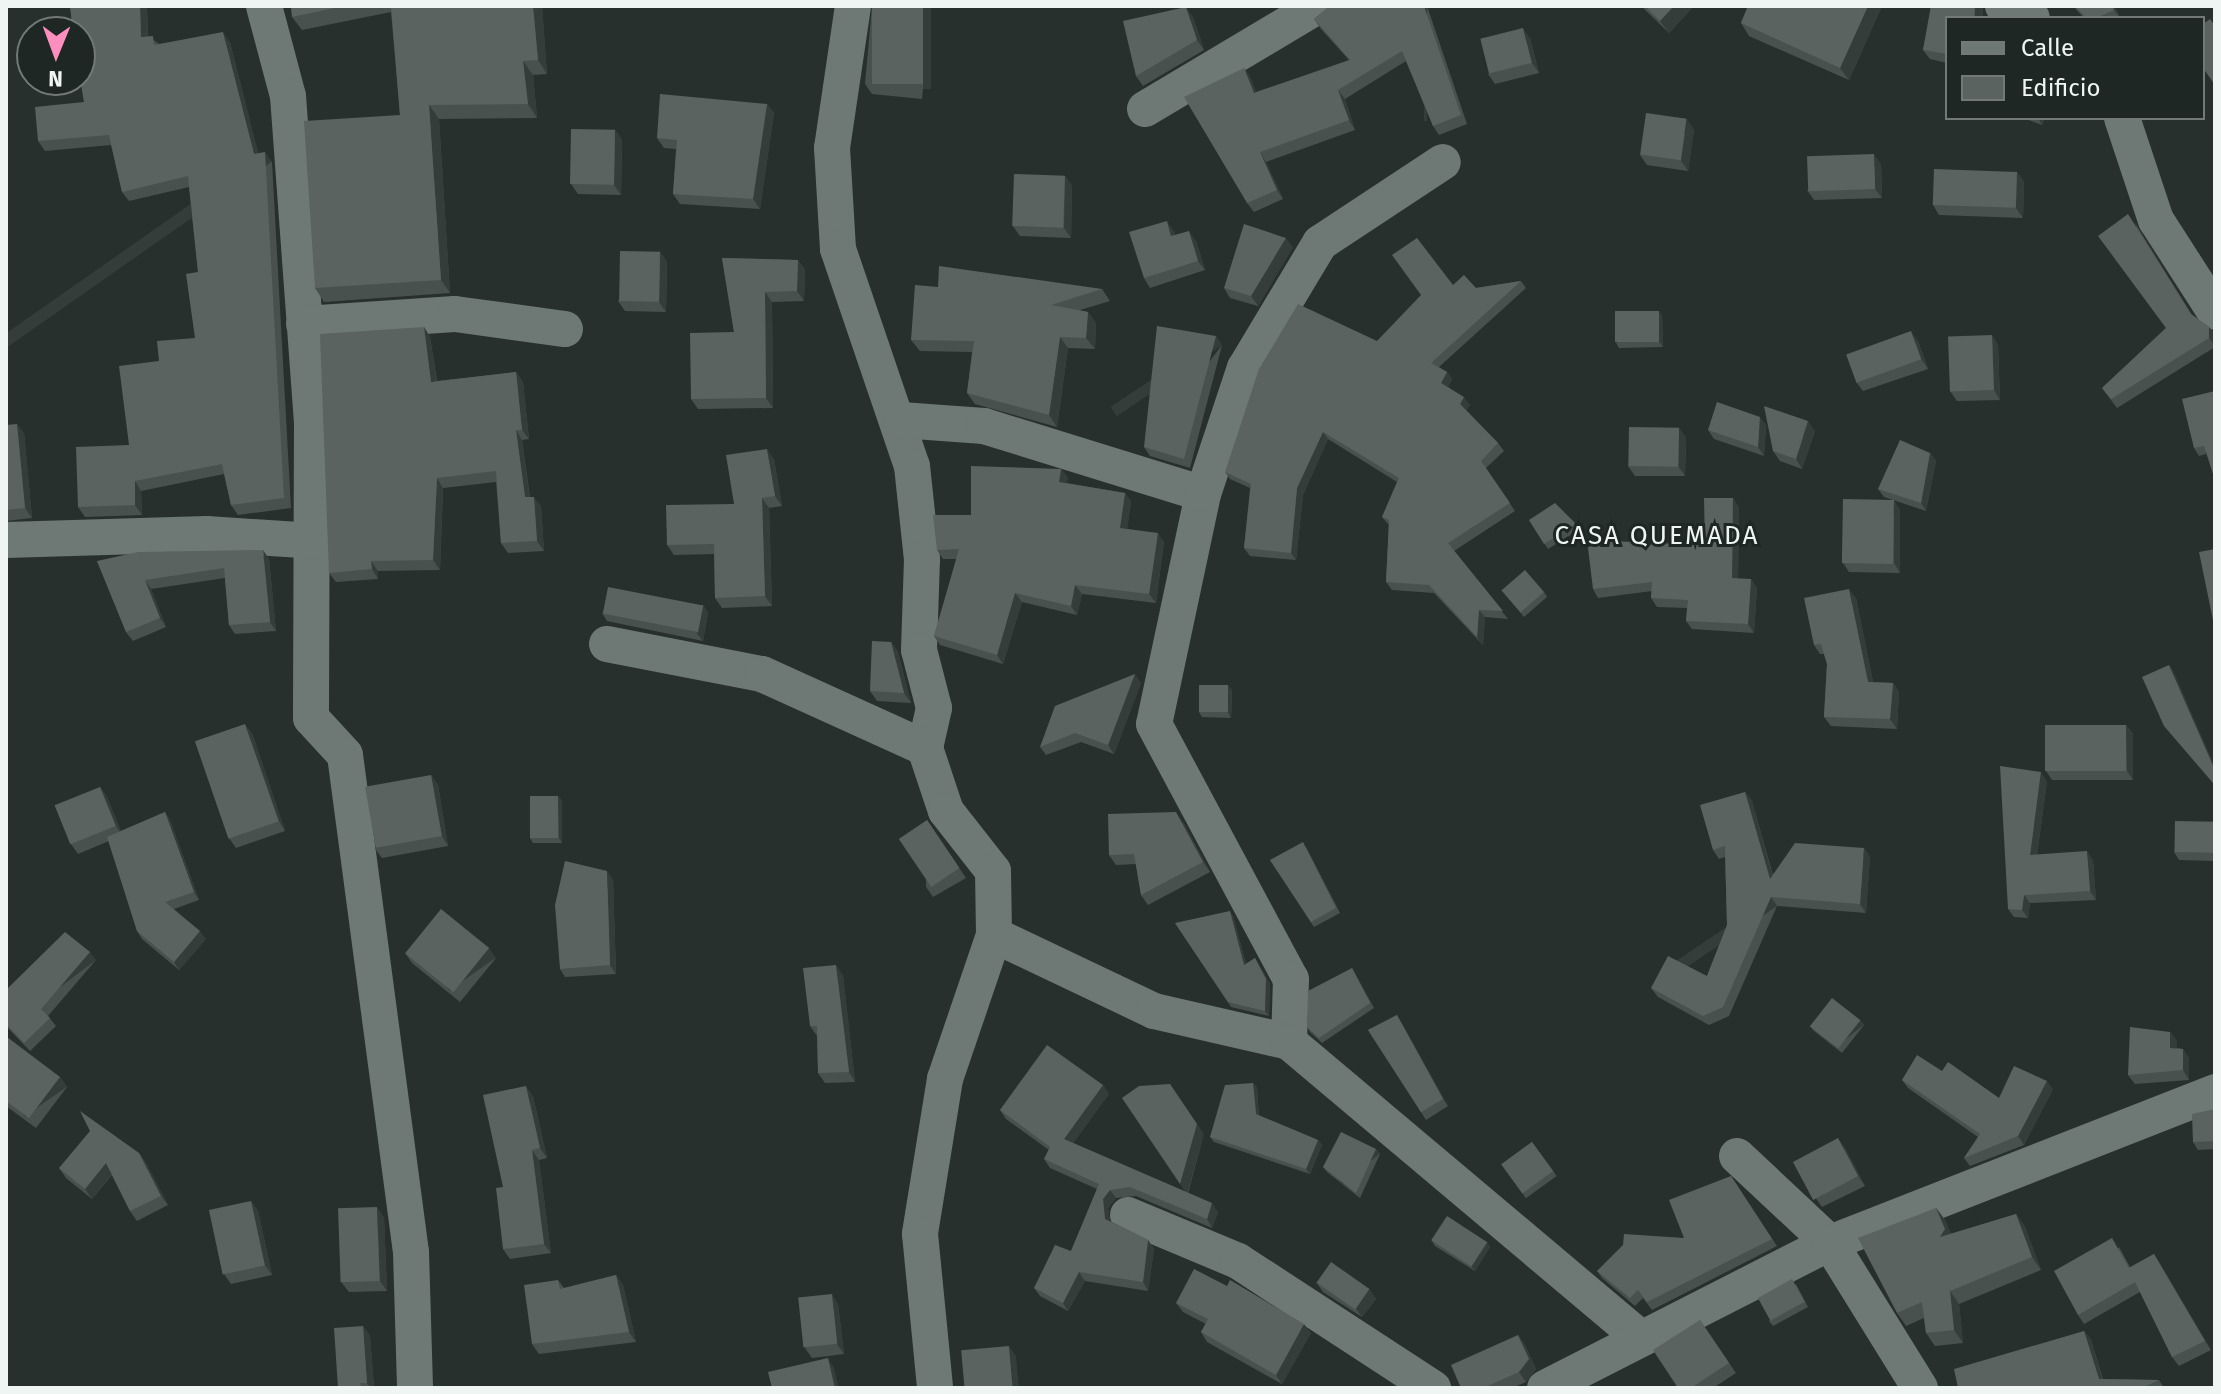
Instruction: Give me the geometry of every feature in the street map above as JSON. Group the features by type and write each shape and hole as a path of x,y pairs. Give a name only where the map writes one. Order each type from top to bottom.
{"street":[{"path":"264,6 288,96 304,324 314,541 311,718 345,755 411,1252 415,1388"},
{"path":"853,6 832,148 838,249 901,420 922,559 919,650 934,708 925,748 946,811 993,871 994,935 945,1079 930,1153 920,1234 935,1388"},
{"path":"1145,109 1318,6"},
{"path":"2003,6 2027,16"},
{"path":"2123,120 2156,220 2215,312"},
{"path":"1289,1042 1291,979 1154,724 1203,494 1245,368 1320,243 1443,162"},
{"path":"304,324 455,314 565,329"},
{"path":"901,420 984,426 1203,494"},
{"path":"6,540 207,534 314,541"},
{"path":"607,644 762,674 925,748"},
{"path":"994,935 1154,1011 1289,1042 1639,1337"},
{"path":"1545,1388 1639,1337 1830,1243 2215,1092"},
{"path":"1737,1156 1830,1243 1920,1388"},
{"path":"1128,1215 1238,1261 1433,1388"}],"building":[{"path":"70,6 140,6 141,37 153,36 154,45 223,32 254,154 265,152 284,498 231,505 222,464 135,481 135,505 78,507 76,447 129,445 119,366 159,361 157,341 195,338 186,274 198,272 188,176 122,192 109,135 38,141 35,107 84,102 83,96 96,96 96,16 71,16"},
{"path":"291,6 344,6 292,17"},
{"path":"391,6 533,6 538,60 523,61 528,104 429,105 441,280 315,288 304,121 400,115"},
{"path":"872,6 923,6 923,84 872,84"},
{"path":"1330,6 1424,6 1461,115 1433,126 1402,51 1338,90 1349,120 1260,152 1277,190 1247,203 1184,97 1244,68 1254,93 1350,60 1314,19"},
{"path":"1645,6 1674,6 1660,21"},
{"path":"1748,6 1868,6 1840,68 1741,23"},
{"path":"1931,6 1975,6 1974,16 1945,16 1945,54 1923,50"},
{"path":"2075,6 2112,6 2114,10 2100,16 2084,16"},
{"path":"1186,7 1197,40 1136,76 1123,21"},
{"path":"2210,19 2215,26 2215,85 2205,71 2205,23"},
{"path":"1523,28 1532,63 1489,74 1480,39"},
{"path":"660,94 767,104 753,199 673,194 677,140 657,138"},
{"path":"1646,113 1687,119 1681,160 1640,155"},
{"path":"571,129 615,130 614,185 570,184"},
{"path":"1874,154 1875,189 1808,191 1807,156"},
{"path":"1934,169 2017,172 2016,208 1933,205"},
{"path":"1014,174 1065,176 1063,228 1012,226"},
{"path":"2128,214 2191,314 2209,327 2209,338 2111,399 2102,388 2166,328 2098,236"},
{"path":"1167,221 1171,236 1189,231 1198,261 1144,278 1129,232"},
{"path":"1244,224 1286,238 1251,296 1224,288"},
{"path":"1417,238 1453,285 1464,275 1476,288 1521,281 1431,363 1447,372 1441,383 1464,397 1460,404 1498,443 1481,461 1510,503 1448,543 1503,611 1479,610 1477,637 1429,585 1386,582 1389,520 1382,517 1399,478 1323,432 1297,488 1291,553 1244,548 1251,484 1225,472 1259,369 1298,304 1377,341 1421,295 1392,255"},
{"path":"620,251 660,252 659,302 619,301"},
{"path":"722,258 798,260 797,291 765,292 766,398 691,399 690,333 734,332"},
{"path":"939,266 1102,289 1051,305 1088,312 1086,338 1060,337 1049,415 967,393 974,341 911,340 915,285 938,287"},
{"path":"1615,311 1659,311 1659,342 1615,342"},
{"path":"1157,326 1216,336 1184,459 1144,447"},
{"path":"424,327 431,382 516,372 522,430 516,430 525,497 534,497 537,541 501,543 496,471 437,478 433,560 371,561 372,569 329,573 320,334"},
{"path":"1911,331 1921,359 1856,383 1846,355"},
{"path":"1992,335 1994,390 1950,392 1948,337"},
{"path":"2215,391 2215,480 2204,446 2194,448 2182,399"},
{"path":"1717,402 1760,417 1758,447 1708,430"},
{"path":"1764,406 1808,421 1796,459 1773,451"},
{"path":"17,424 25,508 6,510 6,425"},
{"path":"1629,427 1679,428 1678,467 1628,466"},
{"path":"1900,440 1930,453 1921,503 1878,489"},
{"path":"767,449 775,496 762,498 765,596 715,598 714,544 667,545 666,505 734,504 726,455"},
{"path":"971,466 1061,469 1059,482 1125,493 1120,528 1158,533 1149,594 1075,585 1071,606 1015,593 997,655 934,636 959,549 937,550 933,515 971,515"},
{"path":"1704,498 1733,498 1732,578 1751,579 1748,624 1686,621 1688,600 1651,598 1652,582 1593,589 1587,540 1705,545"},
{"path":"1843,499 1894,500 1893,564 1842,563"},
{"path":"1555,503 1576,524 1544,544 1529,520"},
{"path":"2215,549 2215,630 2199,552"},
{"path":"263,550 270,622 229,625 224,568 145,580 160,618 126,632 97,561 138,552"},
{"path":"1525,570 1544,592 1521,612 1502,590"},
{"path":"608,587 703,606 698,632 603,614"},
{"path":"1849,589 1868,682 1893,683 1890,719 1824,717 1827,664 1821,644 1814,645 1804,598"},
{"path":"872,641 891,642 904,693 870,691"},
{"path":"2169,665 2215,770 2213,783 2164,726 2142,677"},
{"path":"1135,674 1108,745 1075,733 1040,747 1055,706"},
{"path":"1199,685 1228,685 1228,712 1199,712"},
{"path":"245,724 279,821 228,839 195,741"},
{"path":"2045,725 2126,725 2126,771 2045,771"},
{"path":"2000,766 2041,772 2030,855 2087,851 2090,891 2024,895 2022,910 2008,909"},
{"path":"431,775 442,836 376,848 365,787"},
{"path":"100,787 116,826 70,844 55,805"},
{"path":"1745,792 1770,879 1795,843 1864,848 1860,904 1771,897 1723,1007 1703,1016 1651,988 1668,956 1707,976 1727,925 1725,846 1713,850 1700,805"},
{"path":"530,796 558,796 558,838 530,838"},
{"path":"165,812 194,892 165,902 200,931 174,962 137,931 107,837"},
{"path":"1176,812 1203,862 1141,895 1134,854 1109,855 1108,814"},
{"path":"927,820 959,868 931,887 899,839"},
{"path":"2175,821 2215,822 2214,853 2174,852"},
{"path":"1303,842 1336,908 1311,922 1270,860"},
{"path":"565,861 607,871 610,965 560,969 555,905"},
{"path":"441,909 489,948 453,992 405,953"},
{"path":"1230,911 1244,965 1255,958 1266,979 1265,1011 1228,1002 1175,923"},
{"path":"65,932 90,952 41,1009 50,1018 24,1043 6,1024 6,990"},
{"path":"836,965 849,1072 818,1073 817,1026 810,1026 803,968"},
{"path":"1352,968 1370,1003 1319,1038 1307,1027 1308,991"},
{"path":"1832,998 1860,1020 1838,1049 1810,1026"},
{"path":"1397,1015 1443,1099 1421,1112 1368,1030"},
{"path":"2130,1027 2170,1032 2170,1048 2183,1049 2183,1070 2128,1075"},
{"path":"7,1037 60,1077 29,1118 6,1101"},
{"path":"1047,1045 1103,1085 1064,1139 1212,1203 1207,1219 1130,1187 1110,1190 1103,1199 1105,1219 1148,1240 1143,1282 1079,1272 1063,1303 1034,1288 1055,1245 1071,1251 1099,1184 1044,1159 1050,1147 1000,1110"},
{"path":"1917,1055 1942,1071 1948,1062 1999,1098 2014,1066 2047,1081 2018,1136 1964,1158 1980,1134 1902,1080"},
{"path":"1253,1083 1256,1114 1318,1140 1306,1169 1210,1137 1225,1085"},
{"path":"1170,1084 1197,1124 1180,1184 1122,1098 1139,1086"},
{"path":"526,1086 540,1148 532,1150 544,1244 503,1249 496,1188 503,1187 483,1095"},
{"path":"2215,1109 2215,1141 2193,1142 2192,1114"},
{"path":"80,1111 139,1153 161,1196 130,1211 106,1163 85,1189 59,1168 90,1131"},
{"path":"1341,1132 1376,1149 1356,1193 1323,1167"},
{"path":"1838,1138 1858,1176 1813,1200 1793,1162"},
{"path":"1532,1142 1553,1171 1522,1193 1501,1164"},
{"path":"1731,1176 1772,1239 1647,1302 1638,1290 1630,1298 1597,1271 1623,1245 1624,1234 1684,1238 1669,1200"},
{"path":"251,1201 265,1266 223,1274 209,1210"},
{"path":"377,1207 380,1281 341,1282 338,1208"},
{"path":"1936,1208 1945,1229 1940,1237 2016,1214 2032,1257 1950,1291 1954,1330 1926,1333 1922,1302 1897,1313 1858,1238"},
{"path":"1447,1216 1487,1242 1471,1266 1431,1240"},
{"path":"2112,1238 2129,1268 2154,1254 2205,1341 2172,1357 2135,1282 2078,1315 2054,1271"},
{"path":"1331,1262 1370,1289 1355,1309 1317,1282"},
{"path":"1194,1269 1227,1286 1230,1280 1304,1324 1276,1375 1201,1332 1208,1319 1176,1303"},
{"path":"616,1275 629,1332 532,1344 524,1285 558,1280 560,1289"},
{"path":"1792,1279 1805,1302 1770,1321 1758,1298"},
{"path":"832,1294 837,1344 803,1347 798,1298"},
{"path":"1700,1320 1729,1363 1691,1388 1678,1388 1653,1350"},
{"path":"363,1326 367,1383 360,1383 362,1388 338,1388 334,1328"},
{"path":"2084,1331 2099,1379 2159,1380 2142,1388 1958,1388 1954,1369"},
{"path":"1518,1335 1529,1359 1519,1372 1483,1388 1461,1388 1451,1365"},
{"path":"1009,1346 1013,1388 964,1388 961,1350"},
{"path":"828,1358 835,1388 772,1388 768,1372"}],"district":[{"name":"CASA QUEMADA","path":"1657,536"}]}
